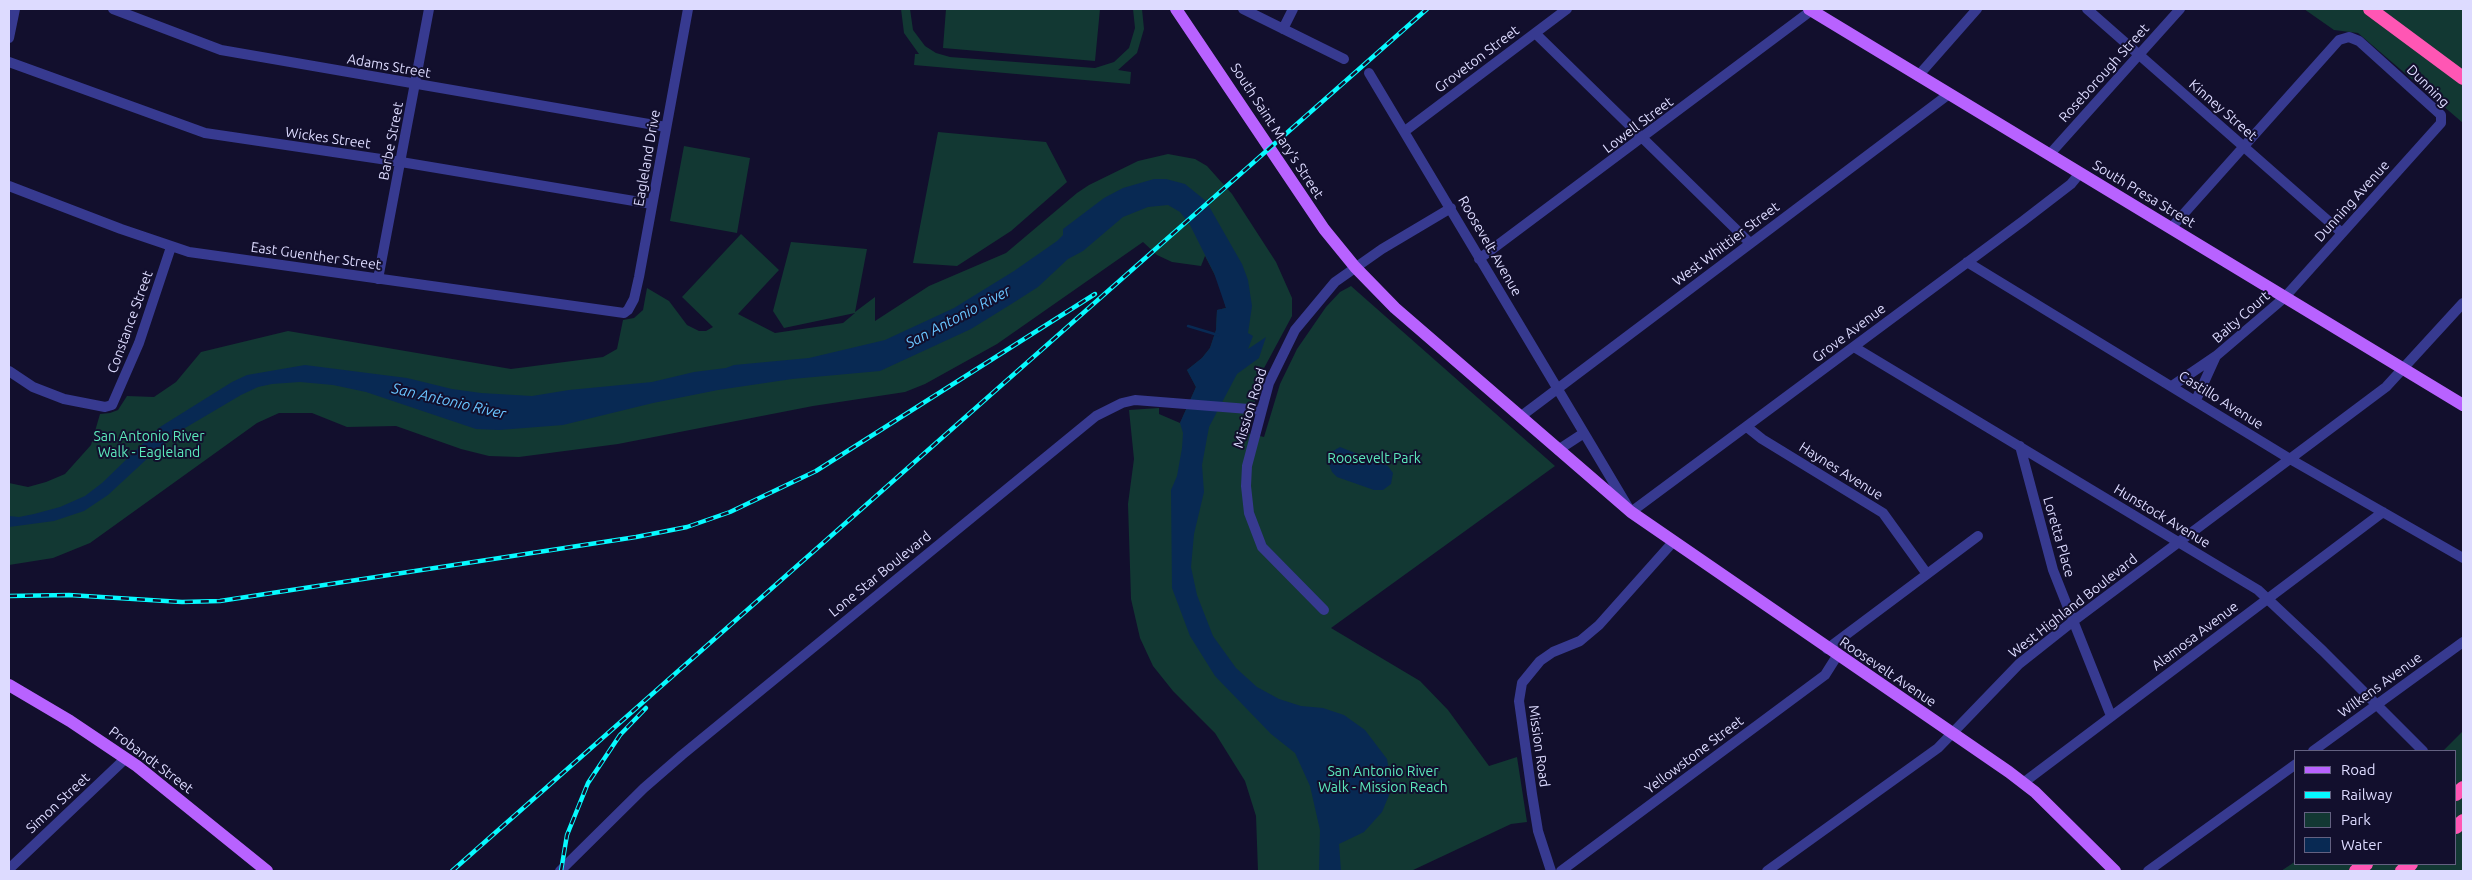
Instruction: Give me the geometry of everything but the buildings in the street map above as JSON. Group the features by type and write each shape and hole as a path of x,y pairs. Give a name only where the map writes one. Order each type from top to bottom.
{"highway":[{"path":"2370,9 2463,78"}],"main road":[{"name":"South Saint Mary's Street","path":"1176,9 1324,229 1355,267"},
{"name":"South Presa Street","path":"1810,10 2049,156 2172,228 2402,371 2463,406"},
{"name":"Roosevelt Avenue","path":"1355,267 1395,308 1631,512 2023,783 2115,871"},
{"name":"Probandt Street","path":"9,685 70,720 126,758 267,871"}],"street":[{"path":"9,38 15,9"},
{"name":"Adams Street","path":"112,9 221,50 666,127"},
{"name":"Barbe Street","path":"378,279 429,9"},
{"name":"Eagleland Drive","path":"628,310 637,284 688,9"},
{"path":"1243,9 1344,59"},
{"path":"1283,29 1293,9"},
{"name":"Groveton Street","path":"1405,131 1567,9"},
{"path":"1918,76 1977,9"},
{"name":"Kinney Street","path":"2087,9 2342,233"},
{"name":"Roseborough Street","path":"2049,156 2180,9"},
{"name":"Lowell Street","path":"1479,259 1810,10"},
{"path":"1535,33 1750,243"},
{"name":"Dunning","path":"2244,146 2333,45 2339,40 2351,38 2358,41 2441,115 2441,122"},
{"name":"Wickes Street","path":"9,62 204,133 401,162 652,204"},
{"name":"Roosevelt Avenue","path":"1369,73 1631,512"},
{"name":"West Whittier Street","path":"1520,418 1948,94"},
{"name":"Dunning Avenue","path":"2284,298 2441,122"},
{"path":"2172,228 2244,146"},
{"name":"Grove Avenue","path":"1631,512 2071,184 2080,173"},
{"name":"East Guenther Street","path":"9,186 171,247 189,252 620,314 628,310"},
{"name":"Mission Road","path":"1324,610 1271,558 1255,533 1249,513 1246,486 1247,466 1269,383 1295,330 1335,282 1355,267 1450,208"},
{"name":"Constance Street","path":"9,371 32,386 64,399 105,407 112,405 138,343 171,247"},
{"name":"Castillo Avenue","path":"1967,262 2290,459 2463,558"},
{"name":"Baity Court","path":"2172,386 2216,356 2284,298"},
{"name":"West Highland Boulevard","path":"1767,871 1938,748 2019,664 2072,622 2386,387 2463,303"},
{"name":"Hunstock Avenue","path":"1854,347 2268,598 2422,750"},
{"name":"Baity Court","path":"2196,400 2216,356"},
{"name":"Lone Star Boulevard","path":"560,871 644,788 682,755 1083,424 1122,403 1136,400 1173,401 1261,410"},
{"name":"Haynes Avenue","path":"1747,427 1762,439 1883,513 1927,574"},
{"path":"1558,450 1584,434"},
{"name":"Loretta Place","path":"2020,446 2053,570 2072,622 2111,716"},
{"name":"Alamosa Avenue","path":"2023,783 2383,512"},
{"name":"Yellowstone Street","path":"1561,871 1825,674 1832,652 1927,574 1978,536"},
{"name":"Mission Road","path":"1550,871 1538,831 1532,794 1519,701 1522,684 1540,661 1553,652 1580,641 1599,625 1674,542"},
{"name":"Wilkens Avenue","path":"2314,750 2463,642"},
{"name":"Simon Street","path":"9,869 126,758"},
{"path":"2148,871 2294,765"}],"green space":[{"path":"901,9 910,9 913,30 925,46 936,53 950,57 1095,68 1114,62 1129,48 1135,28 1133,9 1142,9 1144,29 1137,53 1118,70 1131,72 1130,84 914,65 915,54 919,54 904,33"},
{"path":"946,9 1100,9 1095,61 943,48"},
{"path":"2304,9 2463,9 2463,123 2358,33 2334,30"},
{"path":"938,132 1046,142 1067,182 1011,231 957,266 913,263"},
{"path":"684,146 750,158 737,233 670,221"},
{"path":"1168,154 1195,159 1207,166 1232,194 1276,262 1292,298 1292,316 1263,370 1247,433 1264,437 1280,384 1297,349 1326,307 1340,292 1351,286 1555,466 1331,628 1420,681 1448,710 1489,766 1517,757 1527,822 1511,824 1411,871 1258,871 1256,816 1245,781 1215,733 1173,691 1153,666 1140,638 1131,599 1128,504 1134,459 1129,410 1159,408 1159,414 1180,423 1196,387 1187,370 1202,358 1210,348 1216,330 1217,310 1226,308 1219,283 1205,256 1201,266 1172,262 1157,255 1143,242 997,344 925,384 905,392 813,406 618,444 519,457 489,456 461,449 396,426 347,427 312,413 279,413 257,423 90,543 53,558 9,565 9,483 28,487 65,474 91,445 100,414 118,410 127,396 154,397 176,382 201,352 288,331 511,369 603,357 617,349 623,320 634,318 643,310 647,288 669,301 687,325 699,331 706,331 713,327 682,297 741,234 779,270 738,314 775,333 843,323 855,313 784,328 773,311 791,242 867,249 855,312 875,297 875,321 929,286 1006,253 1089,185 1138,161"},
{"path":"2463,731 2463,871 2281,871 2294,862 2294,865 2457,865 2457,750 2444,750"}],"water":[{"name":"San Antonio River","path":"1154,179 1166,179 1185,184 1206,201 1242,264 1248,280 1252,306 1248,333 1253,336 1248,349 1266,337 1259,358 1237,374 1209,427 1202,465 1204,492 1194,534 1191,567 1197,595 1213,636 1236,668 1257,687 1279,699 1301,706 1323,708 1344,715 1365,730 1387,759 1392,788 1382,812 1364,832 1339,844 1341,871 1319,871 1320,830 1310,786 1295,753 1271,734 1215,676 1190,636 1172,588 1171,490 1177,476 1182,448 1183,433 1180,423 1196,387 1187,370 1202,358 1210,348 1216,330 1217,310 1226,308 1214,273 1190,225 1180,212 1168,205 1148,207 1123,217 1083,251 1068,259 1038,287 1013,303 971,329 880,371 792,379 718,390 653,403 563,425 499,430 476,429 366,392 333,385 300,382 272,384 258,387 241,395 180,431 108,495 84,511 54,521 9,527 9,516 19,517 34,514 60,507 85,496 102,483 160,427 232,382 247,375 305,365 407,378 452,389 481,393 532,396 569,390 652,382 734,365 809,358 885,340 954,308 1014,271 1057,241 1063,235 1063,229 1104,198 1123,188"},
{"path":"1340,447 1388,466 1393,473 1391,484 1383,490 1374,490 1337,477 1332,472 1328,462 1331,452"}],"waterway":[{"path":"1188,326 1218,335"}],"railway":[{"path":"452,871 1427,9"},
{"path":"9,596 69,595 182,602 220,601 636,537 687,527 730,512 816,471 1095,294"},
{"path":"561,871 567,835 588,783 620,735 646,708"}],"park label":[{"name":"San Antonio River Walk - Eagleland","path":"149,444"},
{"name":"Roosevelt Park","path":"1374,458"},
{"name":"San Antonio River Walk - Mission Reach","path":"1383,780"}]}
